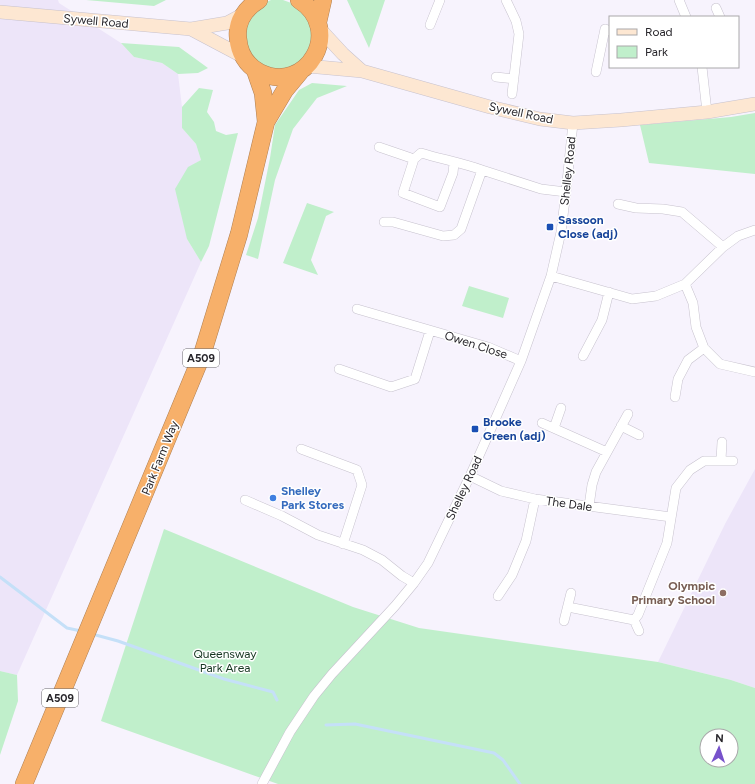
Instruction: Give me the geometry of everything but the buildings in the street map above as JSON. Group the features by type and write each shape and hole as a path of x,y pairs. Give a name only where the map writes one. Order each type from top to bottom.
{"highway":[{"path":"259,0 245,8 239,24 237,35 238,46 242,56 255,70 266,75 277,77 289,76 304,69"},
{"path":"299,0 313,12 319,25"},
{"name":"Park Farm Way","path":"24,784 202,355 239,234 266,122 285,90 317,52 319,44 319,25 324,0"},
{"name":"Park Farm Way","path":"255,70 263,93 266,122"}],"street":[{"path":"430,26 440,0"},
{"path":"506,0 516,21 519,34 512,94"},
{"path":"679,0 686,16"},
{"name":"Sywell Road","path":"0,12 191,29 228,23 245,8"},
{"path":"716,8 720,16"},
{"name":"Sywell Road","path":"319,25 343,54 362,71"},
{"name":"Sywell Road","path":"191,29 242,56"},
{"path":"596,72 605,29 609,31"},
{"path":"702,68 707,112"},
{"name":"Sywell Road","path":"304,69 362,71 490,107 540,119 573,123 707,112 755,104"},
{"path":"496,77 514,79"},
{"name":"Shelley Road","path":"263,784 290,732 314,696 332,674 395,606 428,563 470,476 521,361 551,276 561,232 573,123"},
{"path":"379,147 414,159"},
{"path":"454,163 453,173 440,207 403,194 414,159 421,153 454,163 464,164 541,189 566,192"},
{"path":"384,222 393,222 443,236 454,235 461,229 482,170"},
{"path":"618,204 636,208 663,209 682,212 723,247"},
{"path":"551,276 632,299 656,296 685,284 723,247 738,236 755,230"},
{"path":"685,284 693,303 696,327 704,348 720,364 755,372"},
{"path":"583,356 602,320 609,292"},
{"name":"Owen Close","path":"357,309 488,347 521,361"},
{"name":"Owen Close","path":"339,369 391,387 415,379 430,331"},
{"path":"675,397 678,379 688,360 704,348"},
{"path":"554,428 561,408"},
{"path":"589,506 592,485 596,472 628,414"},
{"path":"542,424 607,452"},
{"path":"622,426 639,435"},
{"path":"721,460 722,442"},
{"path":"301,449 357,470 362,485 343,544"},
{"path":"634,620 638,615 667,543 676,488 690,470 704,460 733,460"},
{"name":"The Dale","path":"470,476 501,491 535,499 671,517"},
{"path":"498,596 512,575 526,541 535,499"},
{"path":"245,500 282,516 318,535 363,550 382,560 402,576 414,583"},
{"path":"564,621 571,593"},
{"path":"568,607 634,620"},
{"path":"634,620 639,630"}],"shaded area":[{"path":"0,0 58,0 59,3 121,43 134,57 162,63 178,74 182,107 182,128 196,144 201,160 188,168 187,239 201,262 17,675 0,671"},
{"name":"Olympic Primary School","path":"755,469 755,688 731,680 658,662 725,524"}],"green space":[{"path":"86,0 166,0 154,6"},
{"path":"271,0 283,0 304,10 314,31 309,54 292,69 268,70 249,57 244,23 260,5"},
{"path":"347,0 385,0 369,48"},
{"path":"121,43 179,47 208,68 198,73 178,74 162,63 134,57"},
{"path":"312,83 347,86 317,98 293,129 275,180 258,259 246,255 258,218 275,125 299,90"},
{"path":"199,88 213,90 207,112 214,122 216,131 226,135 238,133 209,246 201,262 187,239 175,189 188,167 201,160 196,144 182,128 182,107"},
{"path":"755,113 755,174 649,163 640,125 731,117"},
{"path":"307,203 334,212 326,216 311,260 318,275 283,263"},
{"path":"469,286 509,298 503,318 462,306"},
{"name":"Queensway Park Area","path":"164,529 353,607 419,628 658,662 731,680 755,688 755,784 278,784 101,721"},
{"path":"0,671 17,675 18,701 0,755"}],"waterway":[{"path":"0,577 67,628 81,631"},
{"path":"92,634 118,641 224,679 273,692 277,700"},
{"path":"326,725 355,724 494,753 503,760 520,784"}],"place":[{"name":"Sassoon Close (adj)","path":"550,227"},
{"name":"Brooke Green (adj)","path":"475,429"},
{"name":"Shelley Park Stores","path":"273,498"},
{"name":"Olympic Primary School","path":"723,593"}]}
